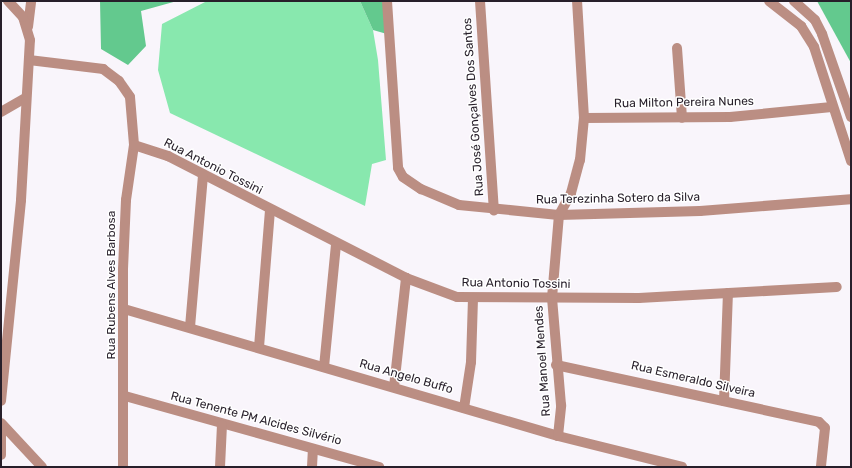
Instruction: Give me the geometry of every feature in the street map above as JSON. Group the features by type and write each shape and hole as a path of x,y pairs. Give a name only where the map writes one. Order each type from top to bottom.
{"street":[{"path":"8,1 28,28"},
{"path":"1,401 21,200 25,98 29,60 28,28 31,1"},
{"name":"Rua Terezinha Sotero da Silva","path":"387,1 398,168 403,177 421,189 459,205 494,211 559,215 700,211 851,199"},
{"name":"Rua José Gonçalves Dos Santos","path":"480,1 494,211"},
{"name":"Rua Manoel Mendes","path":"558,436 561,405 556,365 552,298 559,215 571,193 580,160 584,118 577,1"},
{"path":"769,1 801,26 814,47 832,107 851,161"},
{"path":"794,1 815,20 822,34 851,117"},
{"path":"677,48 682,118"},
{"name":"Rua Rubens Alves Barbosa","path":"29,60 103,69 119,81 130,97 134,145 126,200 124,309 125,396 123,467"},
{"path":"1,112 25,98"},
{"name":"Rua Milton Pereira Nunes","path":"584,118 730,117 832,107"},
{"name":"Rua Antonio Tossini","path":"134,145 168,156 336,245 439,293 473,298 552,298 728,293 837,287"},
{"path":"190,327 203,175"},
{"path":"259,347 270,210"},
{"path":"324,367 336,245"},
{"path":"394,387 406,278"},
{"path":"724,401 728,293"},
{"path":"464,408 471,362 473,298"},
{"name":"Rua Angelo Buffo","path":"124,309 259,347 558,436 682,467"},
{"name":"Rua Esmeraldo Silveira","path":"556,365 823,424 821,467"},
{"name":"Rua Tenente PM Alcides Silvério","path":"125,396 222,425 380,467"},
{"path":"1,423 42,467"},
{"path":"220,467 222,425"},
{"path":"1,432 1,455"},
{"path":"312,467 313,449"}],"green space":[{"path":"100,1 177,1 141,11 146,46 128,65 101,49"},
{"path":"207,1 360,1 373,30 378,60 386,160 372,164 365,206 170,113 158,70 162,24"},
{"path":"360,1 385,1 387,34 373,30"},
{"path":"817,1 851,1 851,63"}]}
